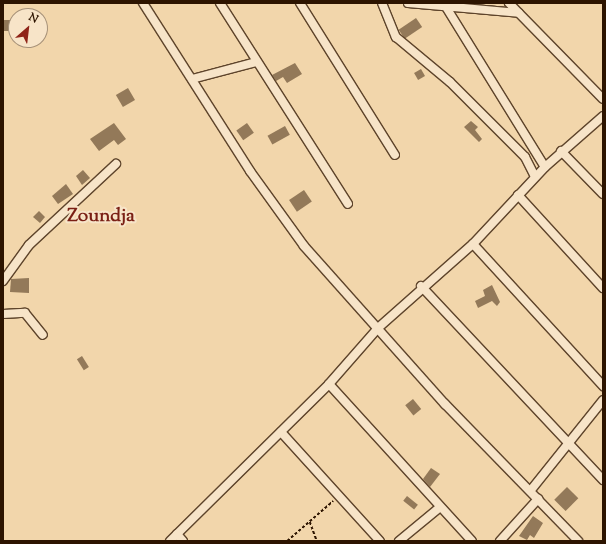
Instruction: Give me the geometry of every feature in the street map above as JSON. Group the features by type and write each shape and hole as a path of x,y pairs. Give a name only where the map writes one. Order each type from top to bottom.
{"street":[{"path":"143,3 250,171 304,246 445,404 531,490 578,541"},
{"path":"220,3 256,62 348,204"},
{"path":"300,3 395,155"},
{"path":"382,3 396,37 450,82 520,152 535,177"},
{"path":"408,3 446,7 486,6 519,13"},
{"path":"509,3 603,99"},
{"path":"446,7 545,167"},
{"path":"192,79 256,62"},
{"path":"170,541 329,384 378,328 421,286 473,244 561,151 603,116"},
{"path":"561,151 603,194"},
{"path":"3,281 29,245 116,164"},
{"path":"518,195 603,288"},
{"path":"473,244 603,386"},
{"path":"421,286 603,480"},
{"path":"3,314 25,313 43,335"},
{"path":"329,384 439,508 472,541"},
{"path":"531,490 603,400"},
{"path":"281,432 380,541"},
{"path":"500,541 538,499"},
{"path":"399,541 439,508"},
{"path":"177,534 183,541"}],"path":[{"path":"286,541 339,496"},
{"path":"310,522 317,541"}],"building":[{"path":"416,18 422,27 405,39 399,30"},
{"path":"3,20 8,20 8,31 3,31"},
{"path":"295,63 302,74 287,83 283,77 276,81 272,75"},
{"path":"421,69 425,76 418,80 414,73"},
{"path":"128,88 135,100 123,107 116,95"},
{"path":"471,121 478,127 475,130 482,139 479,142 464,127"},
{"path":"114,123 126,139 118,145 114,140 99,151 90,139"},
{"path":"247,123 254,133 243,140 236,130"},
{"path":"285,126 290,135 272,144 268,136"},
{"path":"83,170 90,178 82,185 76,176"},
{"path":"66,184 73,194 58,204 52,196"},
{"path":"304,190 312,202 297,212 289,200"},
{"path":"39,211 45,217 40,223 33,217"},
{"path":"29,278 29,293 10,292 11,279"},
{"path":"492,285 500,302 497,306 492,301 478,308 475,301 485,296 483,290"},
{"path":"82,356 89,367 84,370 77,359"},
{"path":"413,399 421,409 413,415 405,405"},
{"path":"431,468 440,474 430,487 423,479"},
{"path":"567,487 578,498 566,511 554,500"},
{"path":"407,496 418,505 414,509 403,501"},
{"path":"533,516 543,523 534,538 530,535 527,540 519,536"}],"district":[{"name":"Zoundja","path":"101,217"}]}
